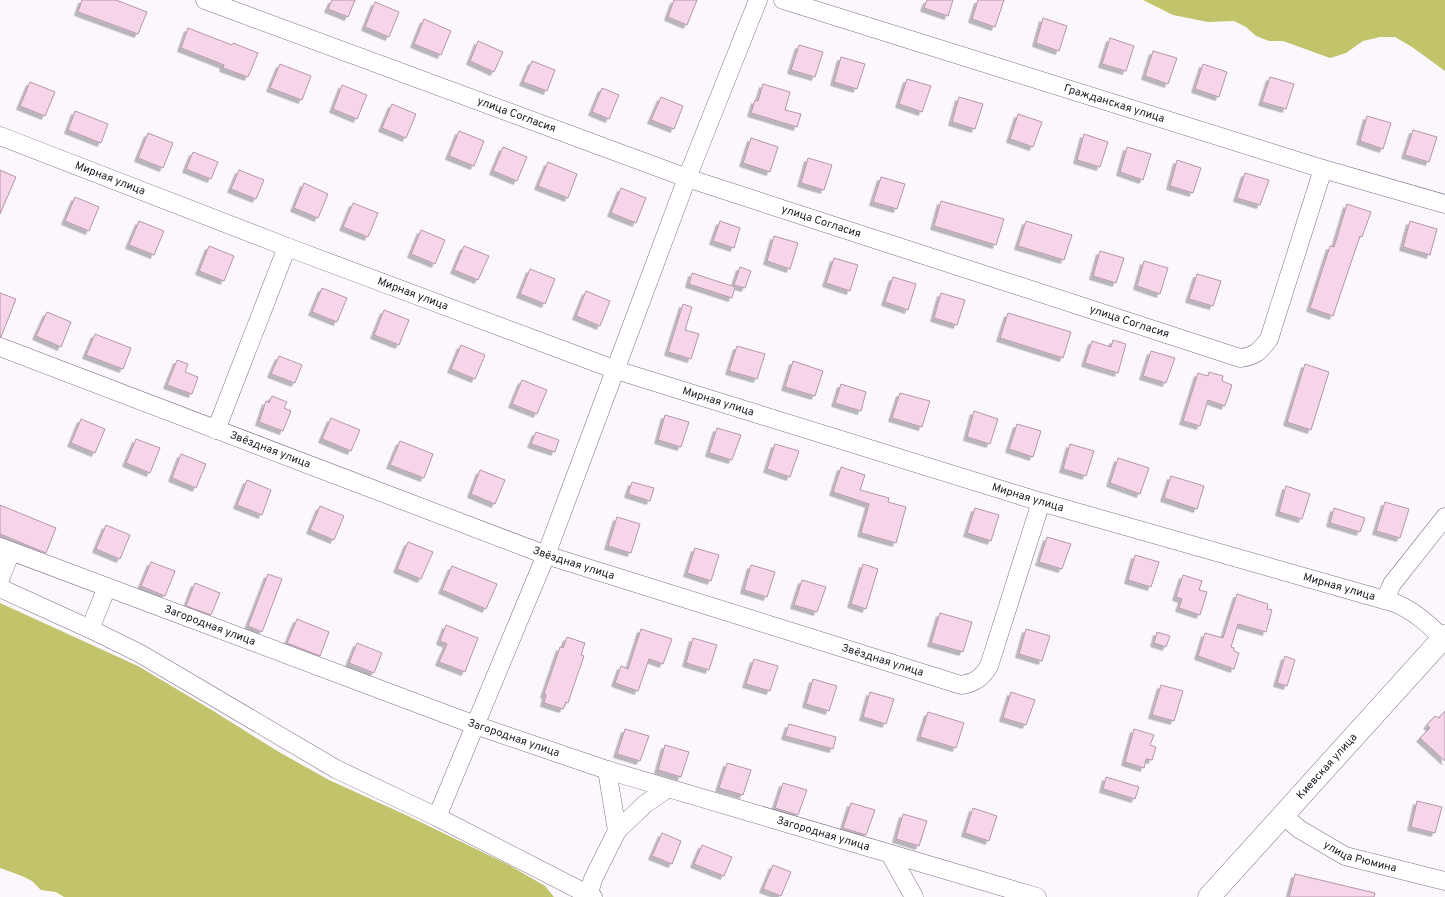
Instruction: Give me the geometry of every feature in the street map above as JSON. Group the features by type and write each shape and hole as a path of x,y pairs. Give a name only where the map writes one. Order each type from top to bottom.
{"main road":[{"name":"Киевская улица","path":"1209,897 1444,638"}],"street":[{"name":"улица Согласия","path":"205,0 687,178 1240,358 1250,357 1260,351 1269,339 1323,169"},
{"path":"437,817 546,555 687,178 758,0"},
{"name":"Гражданская улица","path":"783,0 1323,169 1445,204"},
{"name":"Мирная улица","path":"0,136 286,248 616,370 1041,502 1385,600 1409,609 1422,618 1444,638"},
{"path":"216,430 286,248"},
{"name":"Звёздная улица","path":"0,347 546,555 961,685 976,681 984,675 989,666 1041,502"},
{"path":"1385,600 1392,584 1445,517"},
{"path":"0,579 5,550"},
{"name":"Загородная улица","path":"5,550 475,725 608,770 1037,897"},
{"path":"90,629 107,587"},
{"path":"0,588 139,653 336,769 437,817 590,896 593,879 617,831 645,804 666,788"},
{"path":"608,770 617,831"},
{"name":"улица Рюмина","path":"1283,815 1299,829 1345,856 1445,881"},
{"path":"890,854 914,897"}],"green space":[{"path":"1143,0 1445,0 1445,71 1412,47 1395,37 1380,37 1363,41 1346,53 1330,58 1283,41 1269,41 1256,36 1246,27 1234,21 1208,22 1173,15"},
{"path":"0,603 138,666 279,752 329,780 406,815 509,865 545,886 554,897 64,897 56,892 41,890 32,881 0,868"}],"building":[{"path":"82,0 116,0 147,12 138,34 78,12"},
{"path":"332,0 355,0 348,17 328,9"},
{"path":"674,0 697,0 687,25 668,17"},
{"path":"927,0 953,0 948,16 924,8"},
{"path":"978,0 1004,0 995,27 972,19"},
{"path":"375,2 399,12 389,37 365,27"},
{"path":"1043,18 1067,26 1059,51 1036,43"},
{"path":"424,19 451,31 441,55 414,44"},
{"path":"188,28 232,45 233,43 258,53 248,77 223,68 224,65 181,48"},
{"path":"1110,38 1134,46 1126,71 1102,64"},
{"path":"478,41 503,52 494,72 470,61"},
{"path":"799,45 823,52 815,77 791,70"},
{"path":"1153,51 1177,58 1168,84 1145,76"},
{"path":"841,57 865,64 857,89 834,82"},
{"path":"532,61 555,70 547,91 523,82"},
{"path":"280,64 311,76 302,100 270,88"},
{"path":"1203,64 1227,72 1219,97 1195,89"},
{"path":"1270,77 1294,84 1286,109 1262,102"},
{"path":"907,79 931,86 922,112 899,104"},
{"path":"30,82 55,92 45,116 20,106"},
{"path":"763,84 790,92 785,110 801,114 797,127 751,113 755,100 758,101"},
{"path":"342,85 367,95 357,119 333,109"},
{"path":"602,88 619,95 609,119 592,112"},
{"path":"661,97 683,106 674,129 651,120"},
{"path":"959,97 983,104 975,129 952,122"},
{"path":"392,104 416,114 406,138 382,128"},
{"path":"75,111 108,124 101,143 68,130"},
{"path":"1018,114 1042,122 1033,147 1010,139"},
{"path":"1367,116 1391,123 1383,149 1360,141"},
{"path":"1413,130 1437,137 1429,162 1405,155"},
{"path":"459,131 484,141 474,166 449,156"},
{"path":"148,133 173,143 163,168 138,158"},
{"path":"1084,134 1108,142 1100,167 1077,160"},
{"path":"751,138 778,147 770,172 743,163"},
{"path":"503,147 527,157 517,181 493,171"},
{"path":"1127,147 1151,154 1143,180 1120,172"},
{"path":"193,152 218,162 211,179 186,169"},
{"path":"808,158 832,165 824,190 801,183"},
{"path":"1177,160 1201,168 1193,193 1170,186"},
{"path":"548,162 577,174 568,198 538,186"},
{"path":"0,170 16,177 0,214"},
{"path":"239,170 264,180 256,199 231,189"},
{"path":"1245,173 1269,180 1260,205 1237,198"},
{"path":"881,177 905,184 897,209 873,202"},
{"path":"304,183 328,194 318,218 294,208"},
{"path":"621,188 646,198 636,223 611,213"},
{"path":"75,197 99,207 89,231 65,221"},
{"path":"941,201 1004,219 996,245 934,226"},
{"path":"353,203 378,213 368,237 343,227"},
{"path":"1347,204 1371,212 1362,237 1360,236 1333,316 1310,308 1330,246 1334,247"},
{"path":"139,221 164,231 154,255 129,245"},
{"path":"720,221 740,228 734,248 713,241"},
{"path":"1026,221 1072,235 1064,260 1018,246"},
{"path":"1410,221 1437,229 1430,255 1403,247"},
{"path":"421,230 445,240 435,264 411,254"},
{"path":"774,236 798,243 790,269 767,261"},
{"path":"209,246 234,256 224,281 199,271"},
{"path":"464,246 489,256 478,280 454,270"},
{"path":"1100,251 1124,258 1116,283 1093,276"},
{"path":"834,258 858,265 850,291 826,283"},
{"path":"1144,261 1168,268 1160,294 1137,286"},
{"path":"740,267 751,271 745,288 734,285"},
{"path":"530,269 555,279 545,304 520,294"},
{"path":"692,273 735,287 732,298 689,284"},
{"path":"1197,274 1221,281 1213,306 1189,299"},
{"path":"893,277 916,284 908,310 885,302"},
{"path":"322,288 347,298 337,322 312,312"},
{"path":"586,291 610,301 600,326 576,316"},
{"path":"0,293 16,299 1,337 0,337"},
{"path":"941,293 965,300 957,325 934,318"},
{"path":"683,304 692,307 685,330 699,334 691,359 668,352"},
{"path":"384,310 409,320 399,345 374,335"},
{"path":"47,312 71,322 61,347 36,336"},
{"path":"1008,313 1071,332 1063,358 1000,338"},
{"path":"95,334 131,348 123,369 86,355"},
{"path":"1113,340 1126,344 1118,373 1085,363 1092,341 1111,347"},
{"path":"461,345 485,355 475,379 451,369"},
{"path":"737,346 765,354 757,379 729,371"},
{"path":"1151,351 1175,358 1166,383 1143,376"},
{"path":"279,356 302,365 295,383 271,374"},
{"path":"177,360 188,364 185,372 198,377 192,394 167,385"},
{"path":"793,361 823,371 815,396 785,387"},
{"path":"1305,364 1329,372 1311,430 1287,422"},
{"path":"1209,372 1223,376 1222,381 1232,385 1225,406 1208,400 1200,426 1183,421 1198,373 1208,376"},
{"path":"522,380 547,390 537,414 512,404"},
{"path":"841,384 866,392 861,411 835,403"},
{"path":"900,393 930,401 922,427 892,418"},
{"path":"272,396 287,402 284,408 291,411 283,431 259,422 266,401 269,403"},
{"path":"974,411 998,419 990,444 967,437"},
{"path":"665,415 689,422 681,447 658,440"},
{"path":"331,418 360,430 351,451 322,439"},
{"path":"81,419 105,429 95,453 71,443"},
{"path":"1017,424 1041,431 1033,457 1009,449"},
{"path":"717,428 741,435 732,460 709,453"},
{"path":"536,432 559,440 555,452 531,444"},
{"path":"136,439 160,448 150,473 126,463"},
{"path":"400,441 433,454 424,478 390,465"},
{"path":"775,444 799,451 790,477 767,469"},
{"path":"1070,444 1094,451 1086,476 1063,469"},
{"path":"181,454 206,464 196,488 172,478"},
{"path":"1118,458 1149,468 1140,494 1110,483"},
{"path":"841,467 865,475 860,490 889,498 888,502 906,507 896,543 861,533 869,504 833,492"},
{"path":"480,470 505,480 495,504 471,494"},
{"path":"1171,476 1204,486 1197,509 1164,498"},
{"path":"247,480 271,490 262,515 237,505"},
{"path":"632,482 654,488 650,501 628,494"},
{"path":"1286,486 1310,494 1302,519 1279,512"},
{"path":"1385,502 1409,509 1400,538 1376,531"},
{"path":"0,505 56,528 46,553 0,534"},
{"path":"320,506 344,516 334,540 310,530"},
{"path":"975,508 999,515 991,541 967,533"},
{"path":"1334,508 1365,518 1360,532 1330,523"},
{"path":"617,517 640,524 631,553 608,546"},
{"path":"106,525 130,535 120,559 96,549"},
{"path":"1047,537 1071,544 1062,569 1039,562"},
{"path":"408,542 433,552 421,579 397,569"},
{"path":"695,548 719,555 711,581 687,573"},
{"path":"1135,555 1159,562 1151,587 1128,580"},
{"path":"151,562 175,571 165,596 141,586"},
{"path":"863,564 878,569 866,609 851,604"},
{"path":"751,565 775,572 767,597 744,590"},
{"path":"452,566 497,584 486,609 442,590"},
{"path":"268,574 282,579 262,632 248,626"},
{"path":"1183,575 1202,581 1199,590 1207,592 1200,615 1179,608 1182,599 1176,597"},
{"path":"802,580 826,587 817,612 794,605"},
{"path":"195,583 220,593 211,615 186,606"},
{"path":"1237,594 1268,604 1267,609 1272,610 1266,632 1238,624 1231,647 1234,648 1234,651 1239,653 1234,669 1198,656 1205,633 1223,638"},
{"path":"940,613 972,622 963,652 931,643"},
{"path":"297,619 329,632 320,656 287,643"},
{"path":"446,625 478,638 465,672 439,662 447,644 440,641"},
{"path":"641,629 672,639 663,664 649,659 638,691 615,683 621,666 628,669"},
{"path":"1026,629 1050,636 1042,661 1019,654"},
{"path":"1157,632 1170,636 1166,647 1154,643"},
{"path":"567,637 585,643 581,655 584,656 568,703 566,702 563,709 544,703 546,695 544,694 560,647 563,648"},
{"path":"693,638 717,645 709,670 686,663"},
{"path":"357,643 382,653 374,673 349,663"},
{"path":"1285,656 1295,660 1287,686 1277,683"},
{"path":"754,659 778,666 770,691 746,684"},
{"path":"813,679 837,686 829,711 806,704"},
{"path":"1161,685 1183,691 1174,721 1152,715"},
{"path":"870,692 894,699 886,724 863,717"},
{"path":"1011,692 1035,700 1026,725 1003,718"},
{"path":"1445,711 1445,761 1420,738 1430,728 1427,725 1435,716 1439,718"},
{"path":"928,712 964,723 956,748 920,737"},
{"path":"789,724 836,737 833,749 785,736"},
{"path":"625,729 649,736 640,761 617,754"},
{"path":"1134,729 1154,735 1150,745 1156,747 1152,760 1146,759 1144,768 1125,762"},
{"path":"665,745 689,752 681,777 658,770"},
{"path":"727,763 751,770 743,795 719,788"},
{"path":"1106,777 1139,787 1135,799 1103,789"},
{"path":"783,783 807,790 798,815 775,808"},
{"path":"1417,801 1442,807 1435,833 1411,827"},
{"path":"851,803 875,810 866,835 843,828"},
{"path":"973,808 997,816 989,841 965,833"},
{"path":"903,814 927,821 919,846 896,839"},
{"path":"662,833 681,841 672,864 652,856"},
{"path":"702,845 732,857 724,876 694,864"},
{"path":"773,865 791,872 781,896 763,889"},
{"path":"1295,874 1375,893 1374,897 1289,897"}]}
